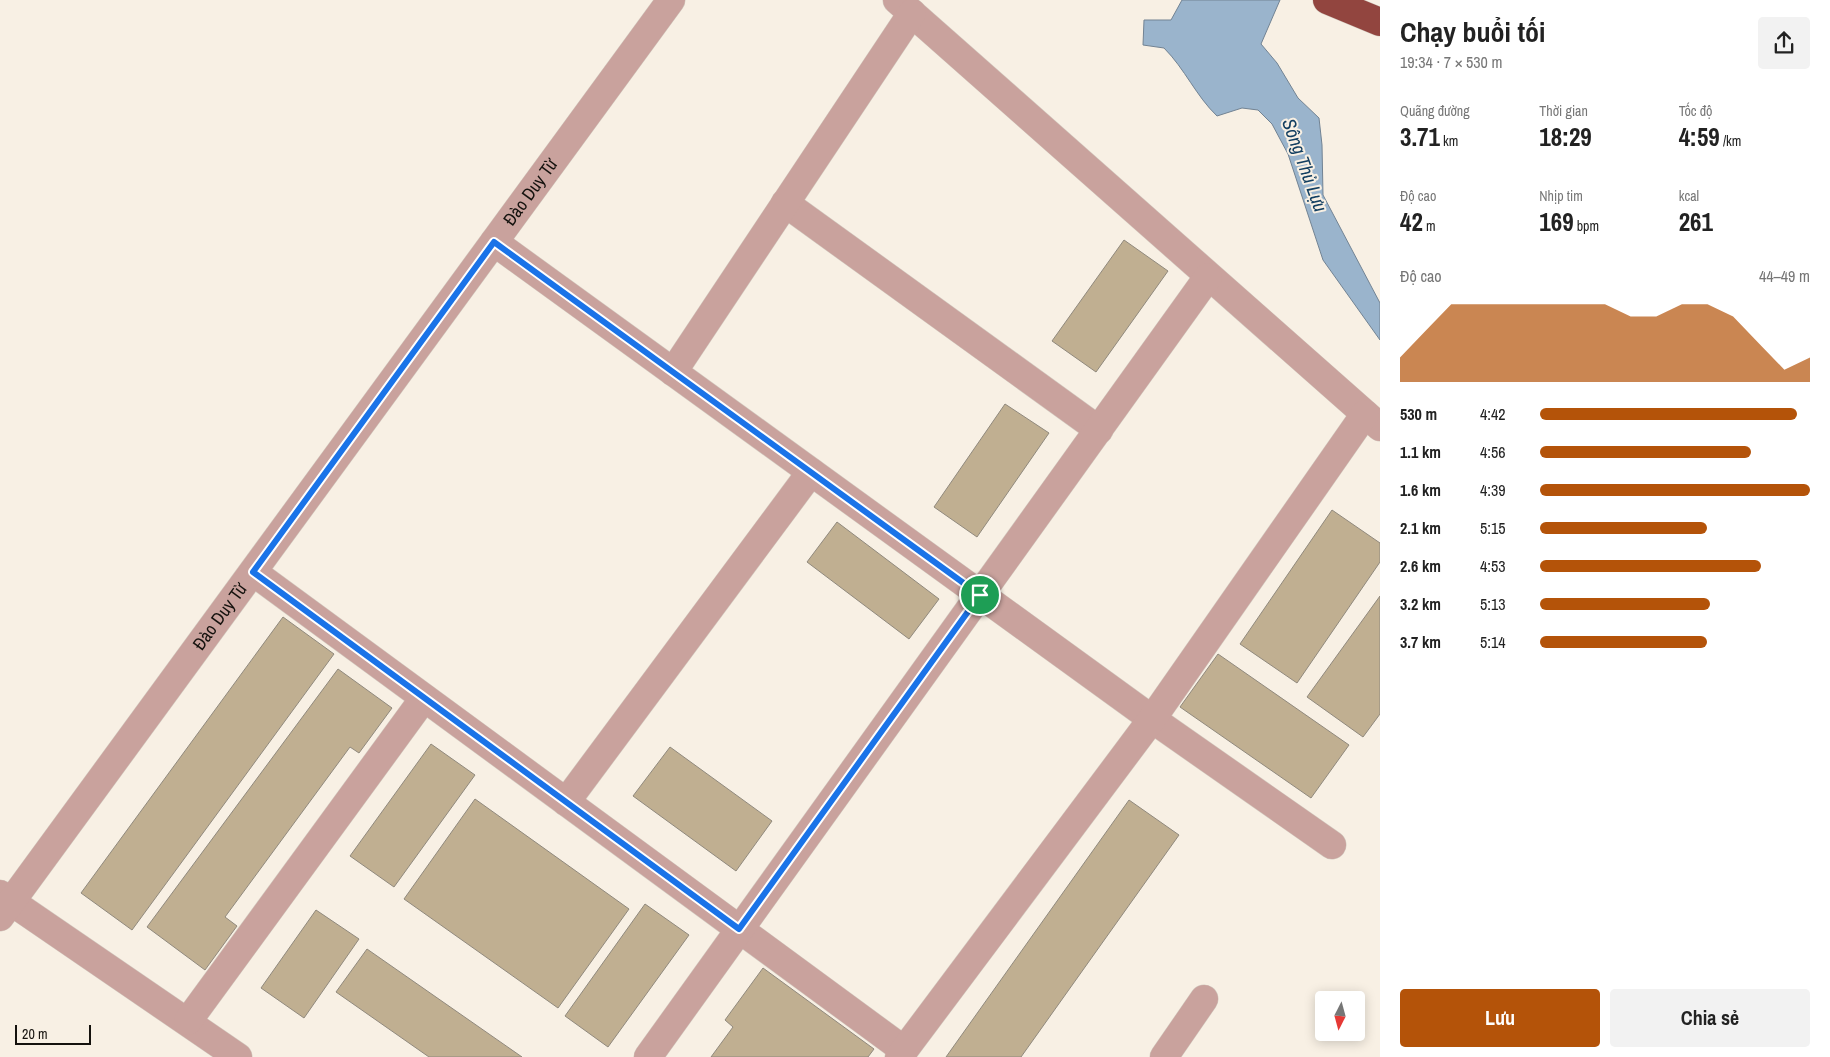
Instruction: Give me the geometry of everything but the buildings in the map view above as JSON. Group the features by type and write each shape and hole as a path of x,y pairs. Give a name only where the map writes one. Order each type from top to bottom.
{"highway":[{"path":"1328,0 1380,22"}],"street":[{"name":"Đào Duy Từ","path":"4,905 253,572 671,0"},
{"path":"253,572 739,929 901,1054 1373,421 904,6 785,203 673,372"},
{"path":"785,203 1099,430"},
{"path":"494,242 1152,719 1332,845"},
{"path":"648,1057 1208,276"},
{"path":"566,802 811,472"},
{"path":"188,1021 424,698"},
{"path":"4,905 188,1021 238,1057"},
{"path":"1164,1057 1204,999"}],"water":[{"name":"Sông Thủ Lựu","path":"1182,0 1280,0 1261,44 1277,63 1298,98 1319,118 1322,145 1323,195 1380,303 1380,340 1323,260 1288,154 1272,124 1258,110 1242,108 1217,116 1164,48 1143,45 1144,20 1171,20"}],"route":[{"path":"494,242 980,595 739,929 253,572 494,242"}]}
